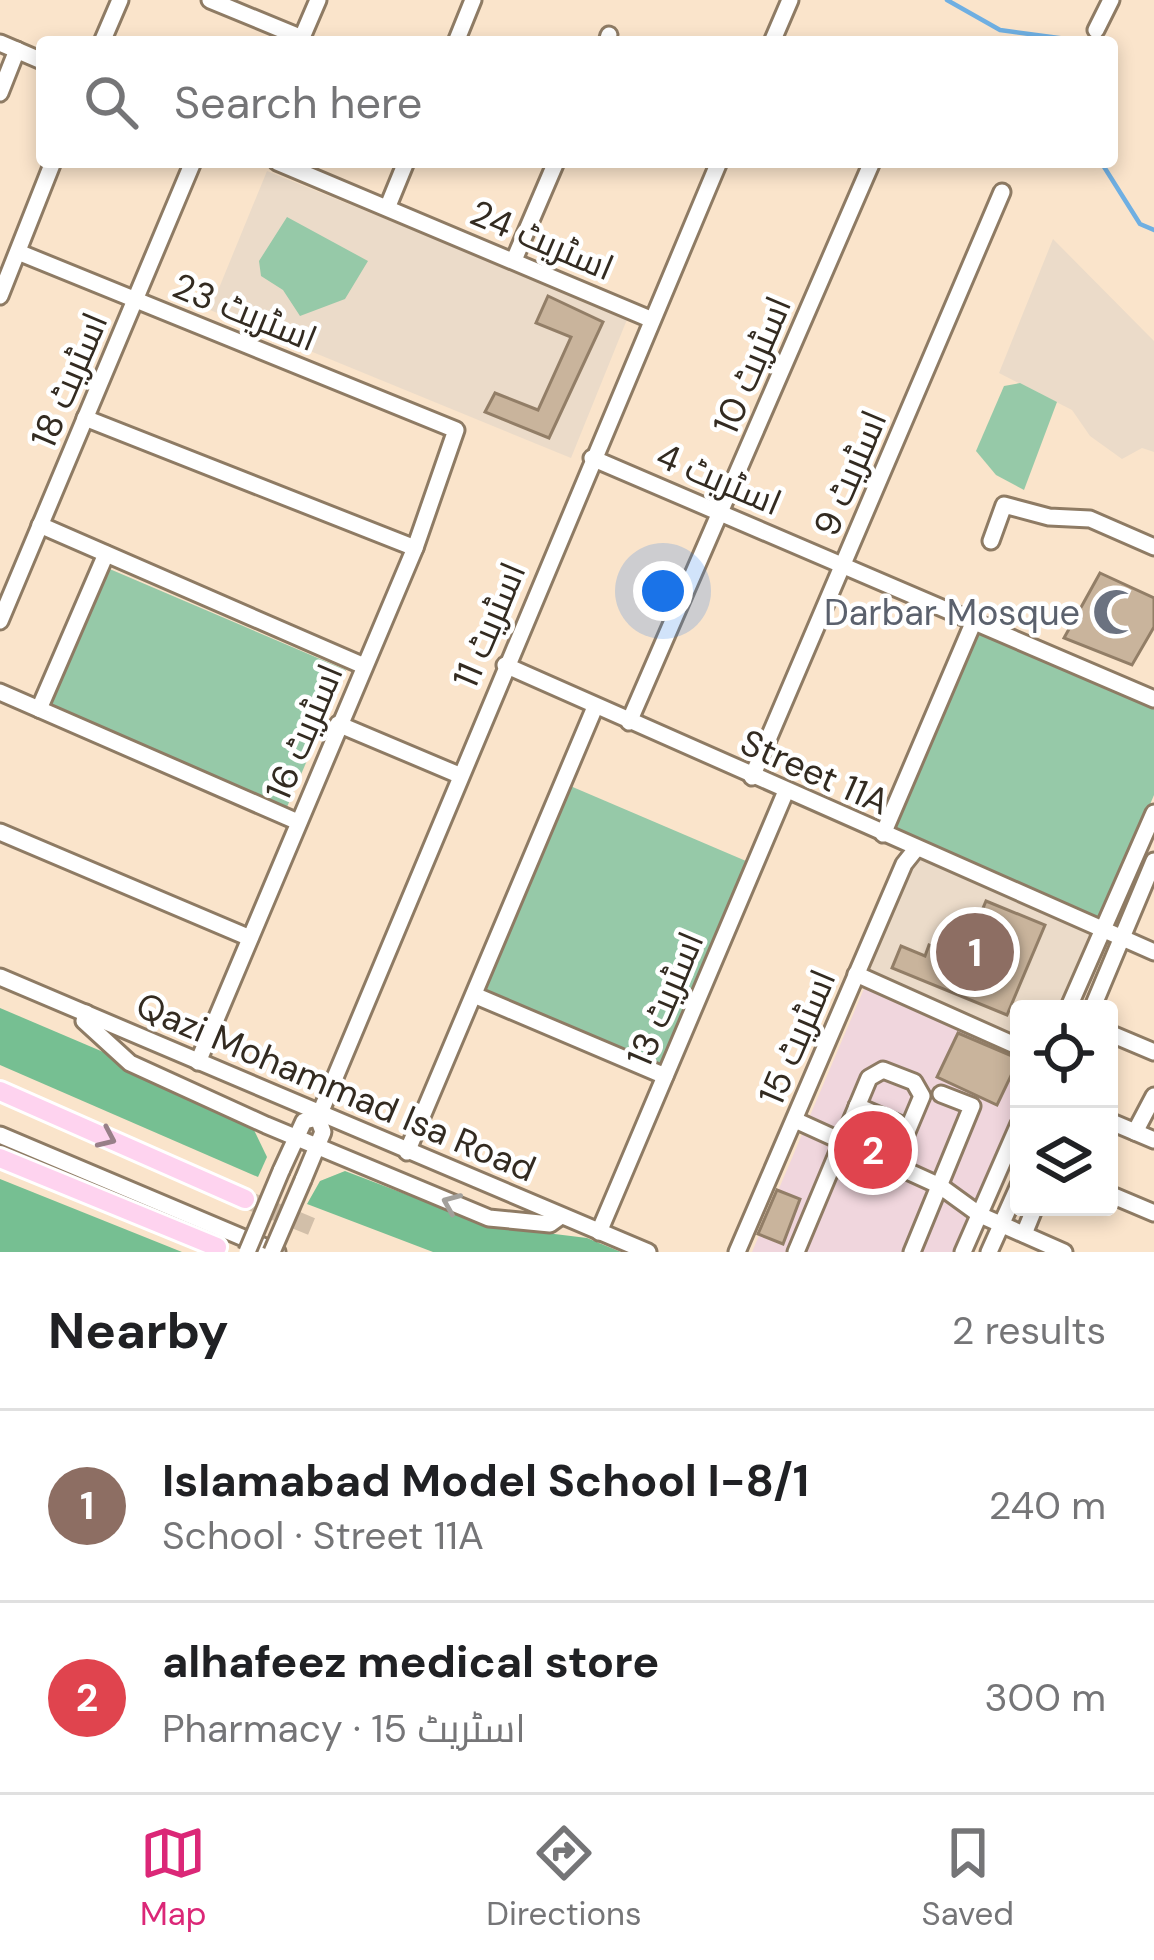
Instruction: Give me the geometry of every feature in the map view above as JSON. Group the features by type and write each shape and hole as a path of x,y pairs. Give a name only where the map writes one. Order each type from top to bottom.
{"main road":[{"path":"0,1090 245,1199"},
{"path":"0,1158 218,1246"}],"street":[{"path":"105,36 120,0"},
{"path":"210,0 292,36"},
{"path":"303,36 318,0"},
{"path":"458,36 473,0"},
{"path":"775,36 790,0"},
{"path":"1096,30 1111,0"},
{"path":"0,44 36,58"},
{"path":"0,93 17,50"},
{"path":"0,296 51,168"},
{"name":"اسٹریٹ 18","path":"0,621 191,168"},
{"name":"اسٹریٹ 24","path":"292,168 650,319"},
{"path":"388,206 404,168"},
{"path":"514,260 553,168"},
{"name":"اسٹریٹ 11","path":"319,1116 716,168"},
{"name":"اسٹریٹ 10","path":"629,722 869,168"},
{"name":"اسٹریٹ 9","path":"752,777 1002,192"},
{"name":"اسٹریٹ 23","path":"18,252 451,426"},
{"path":"86,418 415,548"},
{"name":"اسٹریٹ 16","path":"198,1062 415,548 458,437 451,426"},
{"name":"اسٹریٹ 4","path":"592,458 1154,699"},
{"path":"991,542 1004,505 1049,517 1090,519 1154,547"},
{"path":"40,525 364,666"},
{"path":"39,709 106,554"},
{"path":"883,834 974,621"},
{"name":"Street 11A","path":"505,665 1154,952"},
{"path":"0,692 298,822"},
{"path":"406,1152 595,707"},
{"path":"338,724 459,775"},
{"name":"اسٹریٹ 13","path":"599,1232 786,790"},
{"path":"1072,1000 1154,813"},
{"path":"0,832 250,938"},
{"name":"اسٹریٹ 15","path":"737,1252 904,864 916,849"},
{"path":"1096,1000 1121,937 1148,890 1154,861"},
{"path":"1125,880 1148,890"},
{"path":"856,974 1010,1044"},
{"name":"Qazi Mohammad Isa Road","path":"0,977 648,1252"},
{"path":"473,994 665,1076"},
{"path":"86,1013 84,1021 130,1063 317,1147 489,1218 544,1225 561,1216"},
{"path":"1118,1038 1153,1050"},
{"path":"796,1252 875,1072 914,1082 922,1096 893,1165"},
{"path":"912,1252 972,1106 941,1094"},
{"path":"1135,1132 1154,1096"},
{"path":"857,1106 908,1128"},
{"path":"0,1135 274,1252 323,1132 319,1116 304,1121 281,1171 247,1252"},
{"path":"795,1120 940,1186 980,1215 1064,1252"},
{"path":"1118,1125 1154,1140"},
{"path":"964,1252 1010,1159"},
{"path":"1118,1198 1154,1213"},
{"path":"989,1252 1010,1206"},
{"path":"1024,1234 1031,1216"}],"shaded area":[{"path":"267,171 628,317 571,458 210,310"},
{"path":"1053,239 1154,341 1154,452 1142,448 1122,459 1090,436 1072,410 999,373"},
{"path":"916,849 1103,929 1072,1000 1010,1000 1010,1043 856,974"},
{"path":"866,984 1010,1048 1010,1129 958,1252 752,1252"}],"green space":[{"path":"287,217 368,261 345,299 300,316 283,290 261,276 259,261"},
{"path":"1020,383 1057,402 1024,490 996,475 976,451 1004,386"},
{"path":"105,567 346,670 287,807 46,704"},
{"path":"974,621 1154,699 1154,795 1099,925 883,834"},
{"path":"568,785 746,861 660,1070 481,991"},
{"path":"0,1008 101,1051 254,1130 267,1157 258,1177 0,1065"},
{"path":"345,1171 489,1226 587,1238 621,1252 433,1252 307,1204 320,1181"},
{"path":"0,1179 182,1252 0,1252"}],"building":[{"path":"548,296 603,322 549,438 485,412 495,393 538,410 571,337 536,323"},
{"name":"Darbar Mosque","path":"1100,573 1154,598 1154,627 1132,665 1064,638"},
{"path":"986,901 1045,925 1007,1015 892,968 901,946 925,956 929,945 965,959 960,972 995,986 1009,954 1002,952 1008,938 976,925"},
{"path":"958,1033 1010,1055 1010,1078 997,1105 937,1077"},
{"path":"777,1190 800,1199 783,1244 758,1234"}],"waterway":[{"path":"947,0 1000,30 1044,36"},
{"path":"1105,168 1140,224 1154,230"}],"tunnel":[{"path":"245,1199 315,1228"}],"place":[{"name":"Darbar Mosque","path":"1116,612"},
{"name":"Islamabad Model School I-8/1","path":"975,952"},
{"name":"alhafeez medical store","path":"873,1150"}]}
